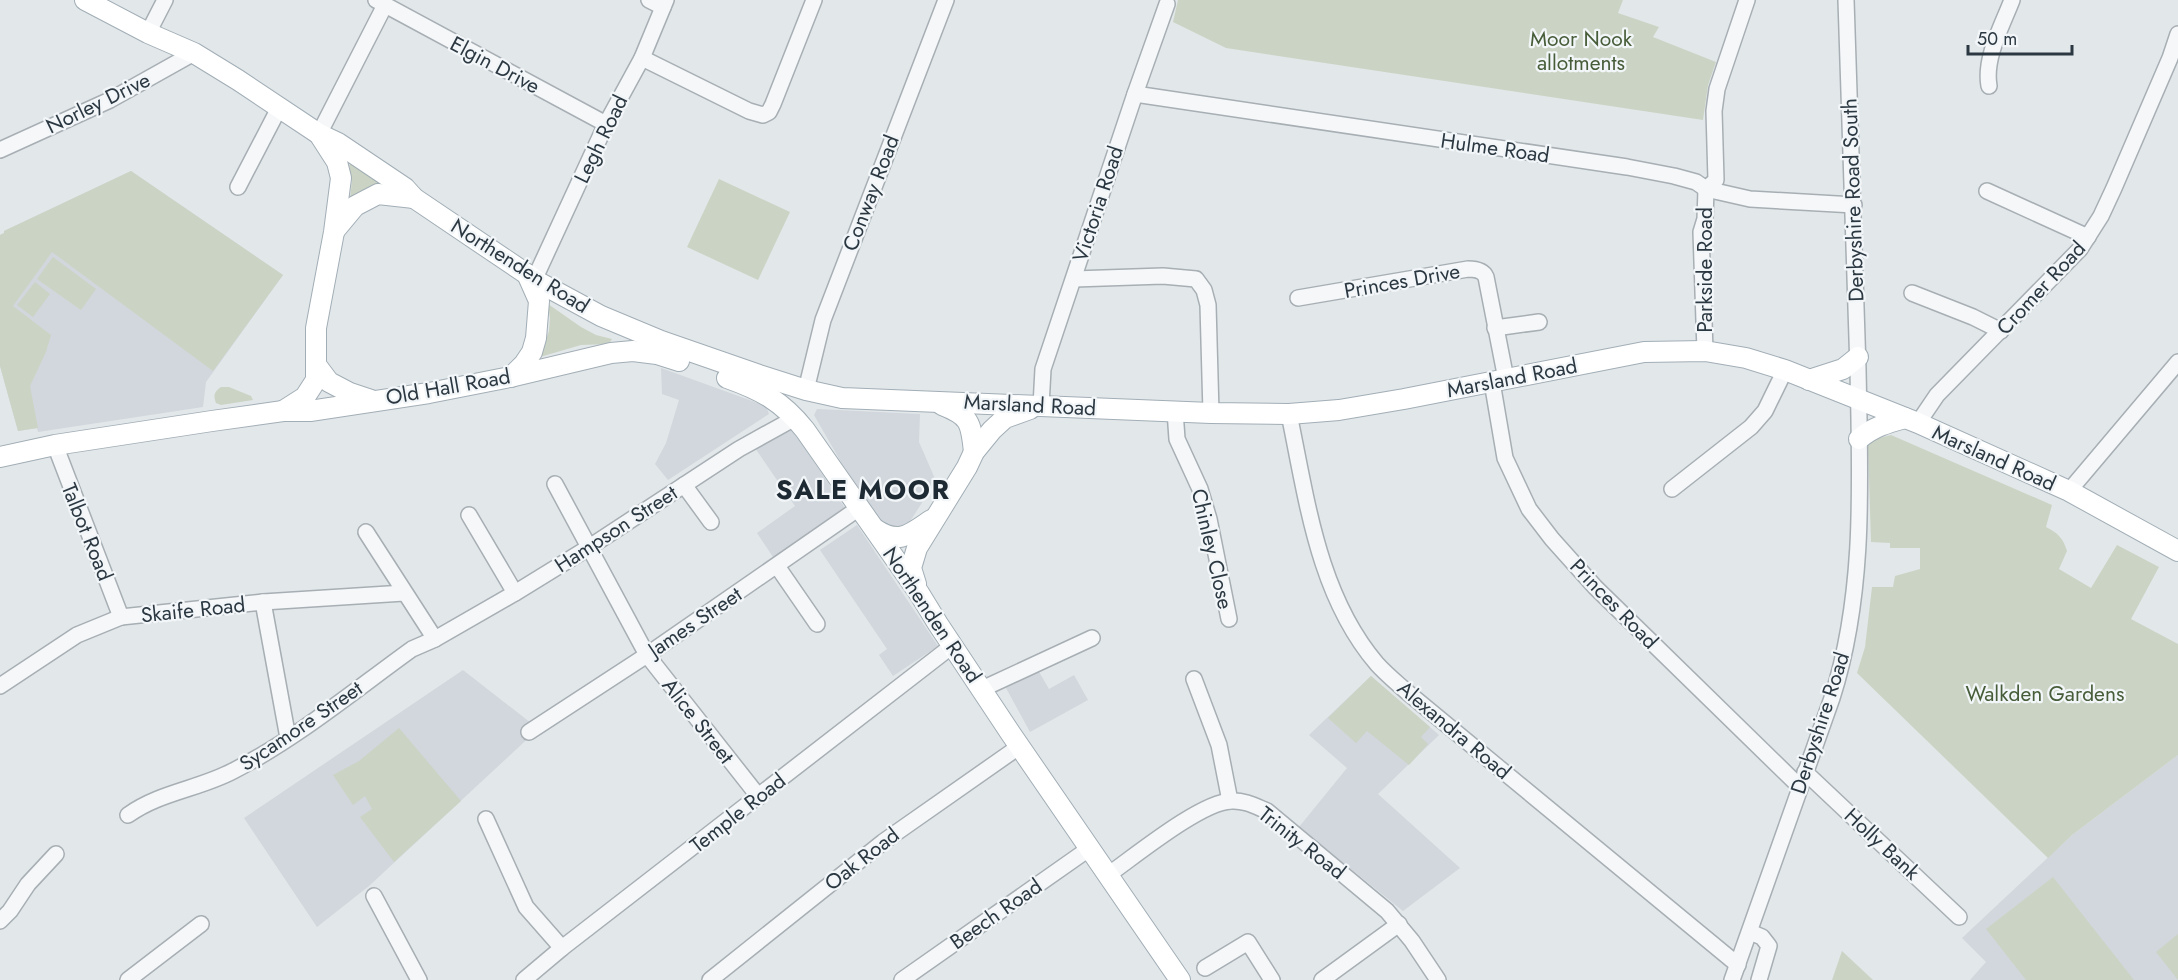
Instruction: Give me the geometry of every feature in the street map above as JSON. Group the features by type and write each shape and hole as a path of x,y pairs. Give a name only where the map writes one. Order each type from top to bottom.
{"main road":[{"name":"Northenden Road","path":"85,0 148,33 194,53 319,134 338,142 405,188 414,198 568,299 650,337 806,390"},
{"name":"Northenden Road","path":"317,366 316,328 334,232 341,178 337,162 319,134"},
{"path":"334,232 355,206 378,194 414,198"},
{"path":"510,377 524,364 532,352 536,338 539,301 531,276"},
{"name":"Marsland Road","path":"806,390 842,398 1289,414 1339,410 1644,352 1705,351 1746,358 1785,370 1911,421 2069,491 2178,551"},
{"name":"Northenden Road","path":"611,353 645,352 688,364 771,396 795,418 919,592 952,646 1180,980"},
{"name":"Old Hall Road","path":"0,457 55,445 283,411 310,411 429,393 611,353"},
{"path":"1809,380 1843,369 1858,357"},
{"path":"317,366 329,382 350,393 371,400"},
{"name":"Old Hall Road","path":"283,411 311,390 316,380 317,366"},
{"path":"933,401 960,412 972,432 974,452"},
{"path":"919,592 911,568 913,557 974,452 1005,418 1041,406"},
{"path":"1859,439 1869,430 1883,424 1911,421"},
{"path":"874,528 886,536 896,538 909,535 933,519"}],"street":[{"path":"148,33 165,0"},
{"path":"642,58 749,111 763,115 769,112 773,104 814,0"},
{"name":"Conway Road","path":"806,390 823,320 946,0"},
{"name":"Parkside Road","path":"1705,351 1701,232 1706,189 1716,180 1713,111 1717,89 1748,0"},
{"name":"Derbyshire Road South","path":"1846,0 1854,205 1858,399"},
{"path":"1989,86 1987,76 1990,62 2012,0"},
{"name":"Legh Road","path":"531,276 606,124 642,58 660,2"},
{"path":"319,134 381,3"},
{"name":"Elgin Drive","path":"381,3 606,124"},
{"name":"Victoria Road","path":"1041,406 1043,369 1167,4"},
{"name":"Cromer Road","path":"1911,421 2069,262 2088,237 2102,216 2170,58 2178,34"},
{"name":"Norley Drive","path":"0,150 110,100 194,53"},
{"name":"Hulme Road","path":"1135,94 1627,167 1685,179 1696,182 1706,189 1750,199 1854,205"},
{"path":"238,187 279,108"},
{"path":"1987,191 2088,237"},
{"name":"Princes Drive","path":"1298,298 1473,269 1484,272 1495,328 1499,381"},
{"path":"1074,279 1163,276 1196,279 1204,290 1208,304 1211,413"},
{"path":"1912,293 1973,317 2001,331"},
{"path":"1495,328 1539,322"},
{"path":"2069,491 2178,362"},
{"path":"1672,489 1751,427 1765,411 1785,370"},
{"name":"Princes Road","path":"1499,381 1505,458 1529,509 1552,539 1595,587 1800,787"},
{"name":"Derbyshire Road","path":"1732,980 1841,668 1848,634 1861,497 1858,399"},
{"name":"Chinley Close","path":"1175,411 1178,439 1200,489 1209,519 1229,619"},
{"name":"Alexandra Road","path":"1289,414 1319,556 1346,619 1377,664 1407,692 1738,965"},
{"name":"Hampson Street","path":"435,639 588,548 739,449 795,418"},
{"name":"Talbot Road","path":"55,445 121,617"},
{"path":"690,481 711,522"},
{"name":"Alice Street","path":"555,484 647,655 759,797"},
{"name":"James Street","path":"529,732 777,567 859,508"},
{"path":"469,515 515,593"},
{"path":"366,532 435,639"},
{"path":"777,567 817,624"},
{"name":"Skaife Road","path":"0,686 77,635 121,617 264,602 407,598"},
{"path":"264,602 288,738"},
{"path":"982,689 1092,638"},
{"name":"Sycamore Street","path":"127,814 152,800 219,778 261,757 412,649 435,639"},
{"name":"Temple Road","path":"524,980 561,948 952,646"},
{"path":"1194,679 1219,745 1230,801"},
{"name":"Oak Road","path":"710,980 883,842 1020,746"},
{"name":"Holly Bank","path":"1805,772 1959,917"},
{"name":"Trinity Road","path":"1108,875 1196,813 1214,804 1230,801 1249,803 1267,811 1388,911 1438,980"},
{"path":"486,819 526,907 561,948"},
{"name":"Beech Road","path":"907,979 1090,848"},
{"path":"0,921 28,884 56,854"},
{"path":"374,896 419,980"},
{"path":"128,980 201,924"},
{"path":"1321,980 1399,924"},
{"path":"1750,932 1762,937 1769,946 1759,980"},
{"path":"1205,968 1248,942 1272,980"}],"shaded area":[{"path":"131,171 283,275 206,382 203,407 38,432 37,428 18,431 0,366 0,235 4,231"},
{"path":"661,368 766,406 769,414 668,480 655,464 666,443 679,400 662,394"},
{"path":"817,409 920,414 919,442 936,481 907,526 887,531 841,462 814,415"},
{"path":"789,425 845,508 773,557 757,533 795,506 755,448"},
{"path":"857,525 938,646 893,676 879,655 887,649 820,550"},
{"path":"463,670 531,723 535,732 369,886 317,927 244,818"},
{"path":"1038,670 1049,689 1074,675 1088,700 1030,732 1006,688"},
{"path":"1371,676 1439,735 1378,794 1460,868 1403,911 1299,827 1347,768 1309,735"},
{"path":"2178,755 2178,980 1970,980 1986,962 1962,938 2072,835"}],"green space":[{"name":"Moor Nook allotments","path":"1178,0 1623,0 1618,13 1659,27 1653,37 1716,62 1708,85 1703,120 1226,48 1173,22"},
{"path":"354,162 385,183 365,190 350,199 352,180 349,165"},
{"path":"131,171 283,275 213,371 52,252 13,306 51,335 46,352 30,386 38,428 18,431 0,366 0,235 4,231"},
{"path":"719,179 790,212 758,280 687,247"},
{"path":"53,257 96,289 81,310 37,279"},
{"path":"35,282 50,294 33,317 17,305"},
{"path":"548,304 581,327 596,335 612,339 609,344 581,345 540,357 549,331"},
{"path":"221,387 229,387 251,396 253,400 221,405 216,403 215,394"},
{"name":"Walkden Gardens","path":"1891,435 2052,505 2046,527 2060,536 2067,551 2059,569 2091,588 2117,545 2159,567 2131,619 2178,644 2178,755 2072,835 2048,858 1857,673 1865,647 1872,587 1893,587 1895,576 1920,569 1920,548 1890,548 1890,543 1871,542 1868,445 1875,439"},
{"path":"1371,676 1430,727 1421,737 1428,744 1409,765 1367,731 1356,743 1328,718"},
{"path":"399,728 461,801 394,862 360,817 372,809 365,796 353,805 333,775 359,761"},
{"path":"2053,877 2134,980 2026,980 1986,929"},
{"path":"2178,934 2178,980 2156,952"},
{"path":"1842,951 1873,980 1832,980"}],"district":[{"name":"SALE MOOR","path":"863,489"}]}
